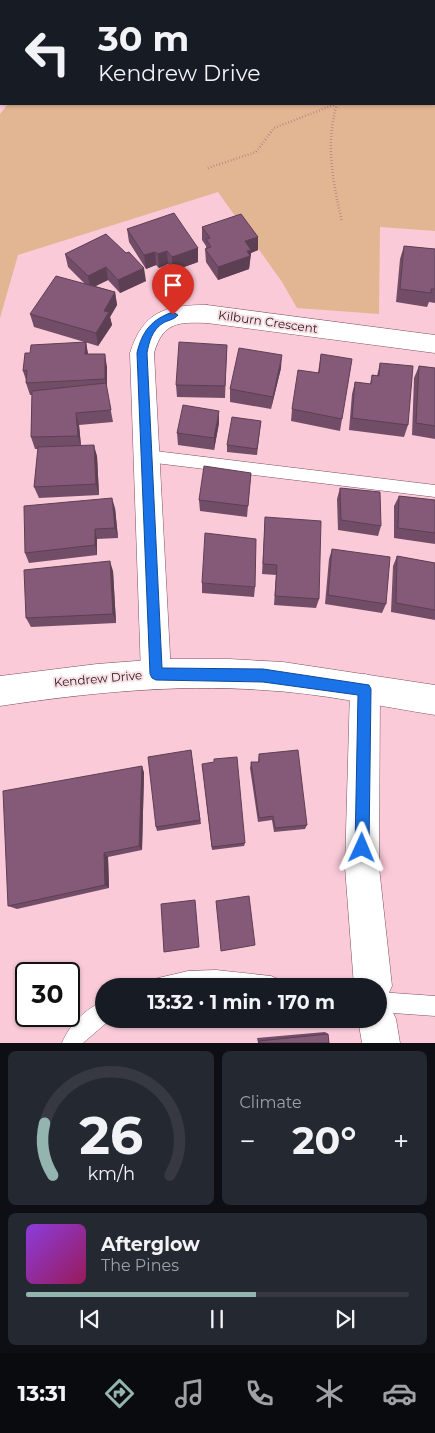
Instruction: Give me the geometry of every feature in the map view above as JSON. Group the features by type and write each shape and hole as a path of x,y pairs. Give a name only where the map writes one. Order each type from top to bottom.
{"street":[{"name":"Kilburn Crescent","path":"156,674 148,456 142,353 145,340 151,329 160,321 173,315 207,314 435,344"},
{"name":"Kendrew Drive","path":"0,691 42,684 156,674 263,676 435,700"},
{"path":"365,689 362,867 371,978"},
{"path":"378,1028 381,1043"}],"lane":[{"path":"148,456 435,490"},
{"path":"387,1003 435,1006"},
{"path":"72,1043 77,1034 95,1019"}],"path":[{"path":"208,168 250,155 259,148 274,128 333,105"},
{"path":"336,105 332,126 331,169 332,183 342,222"}],"shaded area":[{"path":"7,105 435,105 435,231 380,227 379,314 297,308 282,282 218,192 18,255 0,318 0,114"}],"building":[{"path":"174,213 198,248 172,257 167,251 144,255 127,229"},
{"path":"241,214 258,237 245,241 251,250 247,251 250,256 218,267 205,249 211,247 206,239 210,238 202,227"},
{"path":"106,234 126,253 129,252 144,268 118,280 106,267 88,276 65,254"},
{"path":"404,246 435,249 435,289 431,289 431,293 400,289"},
{"path":"56,276 115,292 104,311 109,312 96,333 30,314"},
{"path":"86,342 85,354 105,354 105,379 26,383 27,370 23,371 25,353 30,353 31,345"},
{"path":"179,342 227,345 225,386 176,385"},
{"path":"239,348 282,355 273,397 230,389"},
{"path":"321,354 352,359 342,419 292,409 298,370 319,373"},
{"path":"380,363 413,366 408,425 352,418 355,382 371,384 372,375 379,376"},
{"path":"419,366 435,368 435,426 416,423"},
{"path":"106,383 111,410 76,413 78,436 31,437 32,391"},
{"path":"183,405 219,411 214,438 177,433"},
{"path":"232,417 261,421 257,449 227,445"},
{"path":"94,445 96,484 34,487 38,447"},
{"path":"204,466 251,473 248,506 199,500"},
{"path":"340,488 380,492 381,526 341,520"},
{"path":"399,496 435,500 435,533 398,528"},
{"path":"112,498 115,528 95,529 95,545 25,553 24,506"},
{"path":"265,517 321,521 319,599 275,596 277,565 263,564"},
{"path":"205,533 256,539 255,587 202,583"},
{"path":"332,549 390,557 386,604 328,595"},
{"path":"397,556 435,563 435,610 396,603"},
{"path":"110,561 113,614 26,618 24,570"},
{"path":"191,750 200,820 156,827 148,757"},
{"path":"298,750 307,825 275,828 273,816 259,818 251,762 259,762 259,754"},
{"path":"237,757 245,843 212,847 202,764 214,762 214,759"},
{"path":"142,766 139,846 104,853 105,885 8,906 3,791"},
{"path":"249,896 255,945 221,951 216,901"},
{"path":"195,900 199,947 164,952 161,904"},
{"path":"328,1034 329,1043 259,1043 259,1041"}],"route":[{"path":"173,315 160,321 151,329 145,340 142,353 148,456 156,674 204,673 263,676 365,689 362,848"}]}
